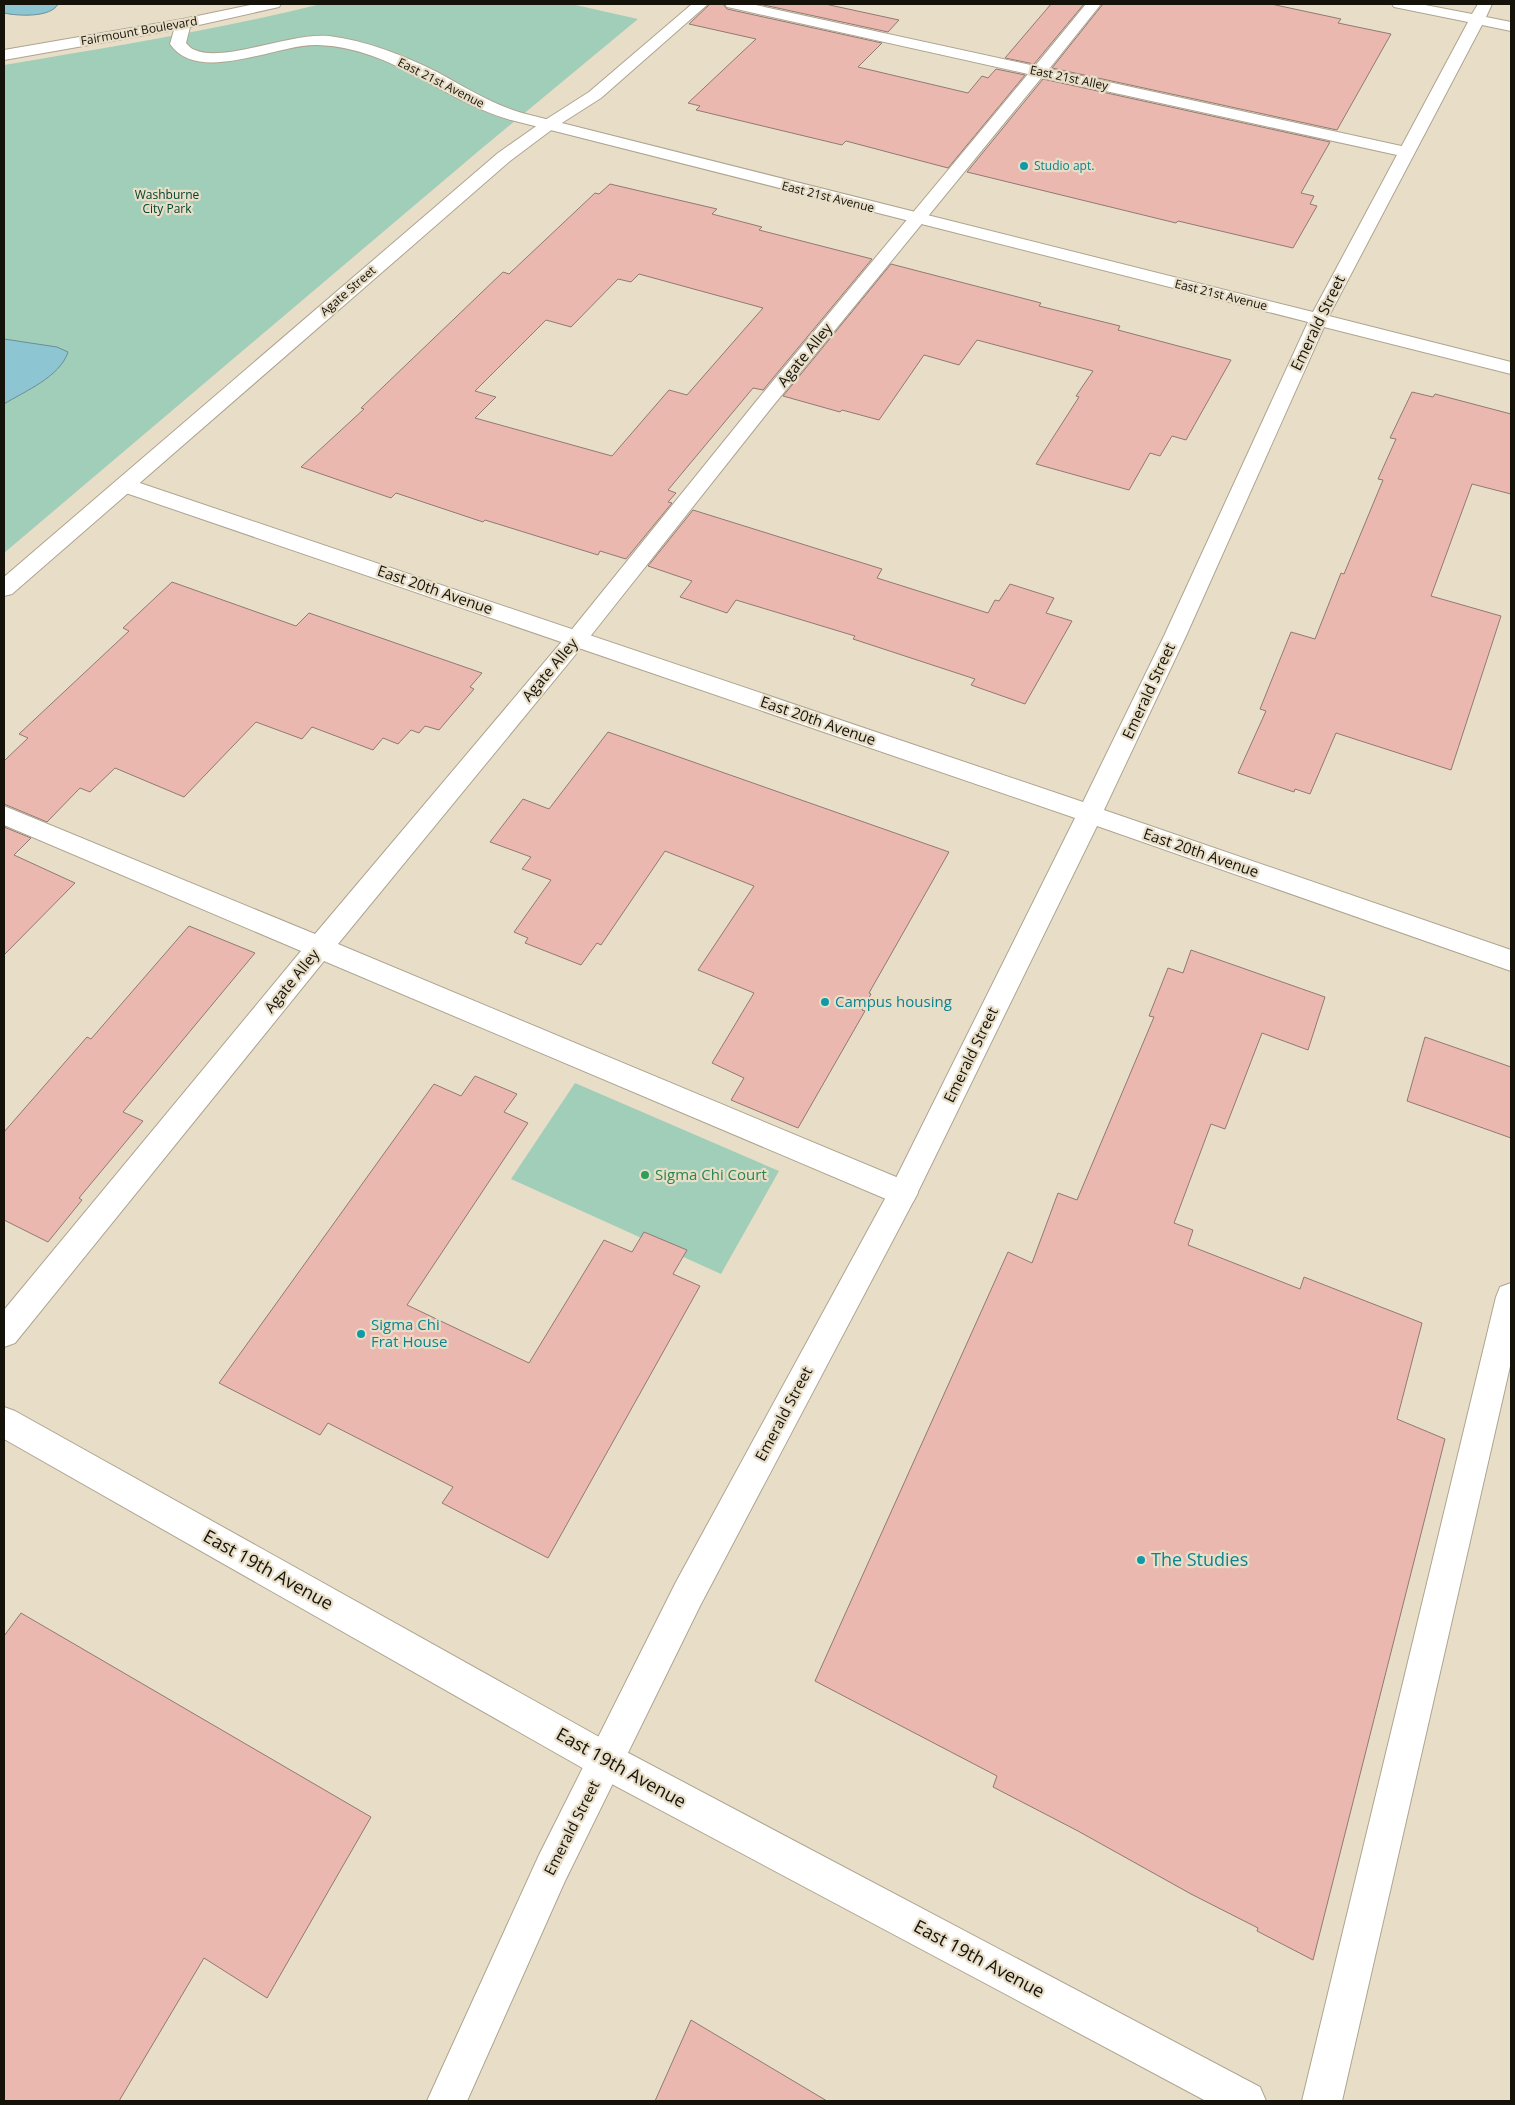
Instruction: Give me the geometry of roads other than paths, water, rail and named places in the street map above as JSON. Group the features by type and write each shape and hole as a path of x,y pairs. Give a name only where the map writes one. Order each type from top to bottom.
{"street":[{"name":"Fairmount Boulevard","path":"4,55 183,24 274,4"},
{"name":"Agate Street","path":"4,589 504,157 548,126 596,96 700,4"},
{"name":"East 21st Alley","path":"732,4 1406,152"},
{"name":"Agate Alley","path":"4,1333 576,638 765,402 1094,4"},
{"path":"1398,4 1481,11 1511,26"},
{"name":"Emerald Street","path":"447,2101 552,1868 688,1594 903,1193 1090,814 1175,636 1318,320 1481,11"},
{"name":"East 21st Avenue","path":"183,24 178,44 180,49 189,53 214,58 227,58 301,41 317,40 335,43 395,59 422,71 449,88 488,107 548,126 1511,368"},
{"name":"East 20th Avenue","path":"124,484 1090,814 1511,961"},
{"path":"4,815 903,1193"},
{"path":"1322,2101 1511,1297"},
{"name":"East 19th Avenue","path":"4,1422 606,1761 1246,2101"}],"water":[{"path":"4,4 58,4 54,9 41,14 17,15 4,13"},
{"path":"4,339 57,347 68,352 58,369 50,376 4,404"}],"place":[{"name":"Studio apt.","path":"1024,166"},
{"name":"Campus housing","path":"825,1002"},
{"name":"Sigma Chi Court","path":"645,1175"},
{"name":"Sigma Chi Frat House","path":"361,1334"},
{"name":"The Studies","path":"1141,1560"}],"park label":[{"name":"Washburne City Park","path":"167,202"}]}
